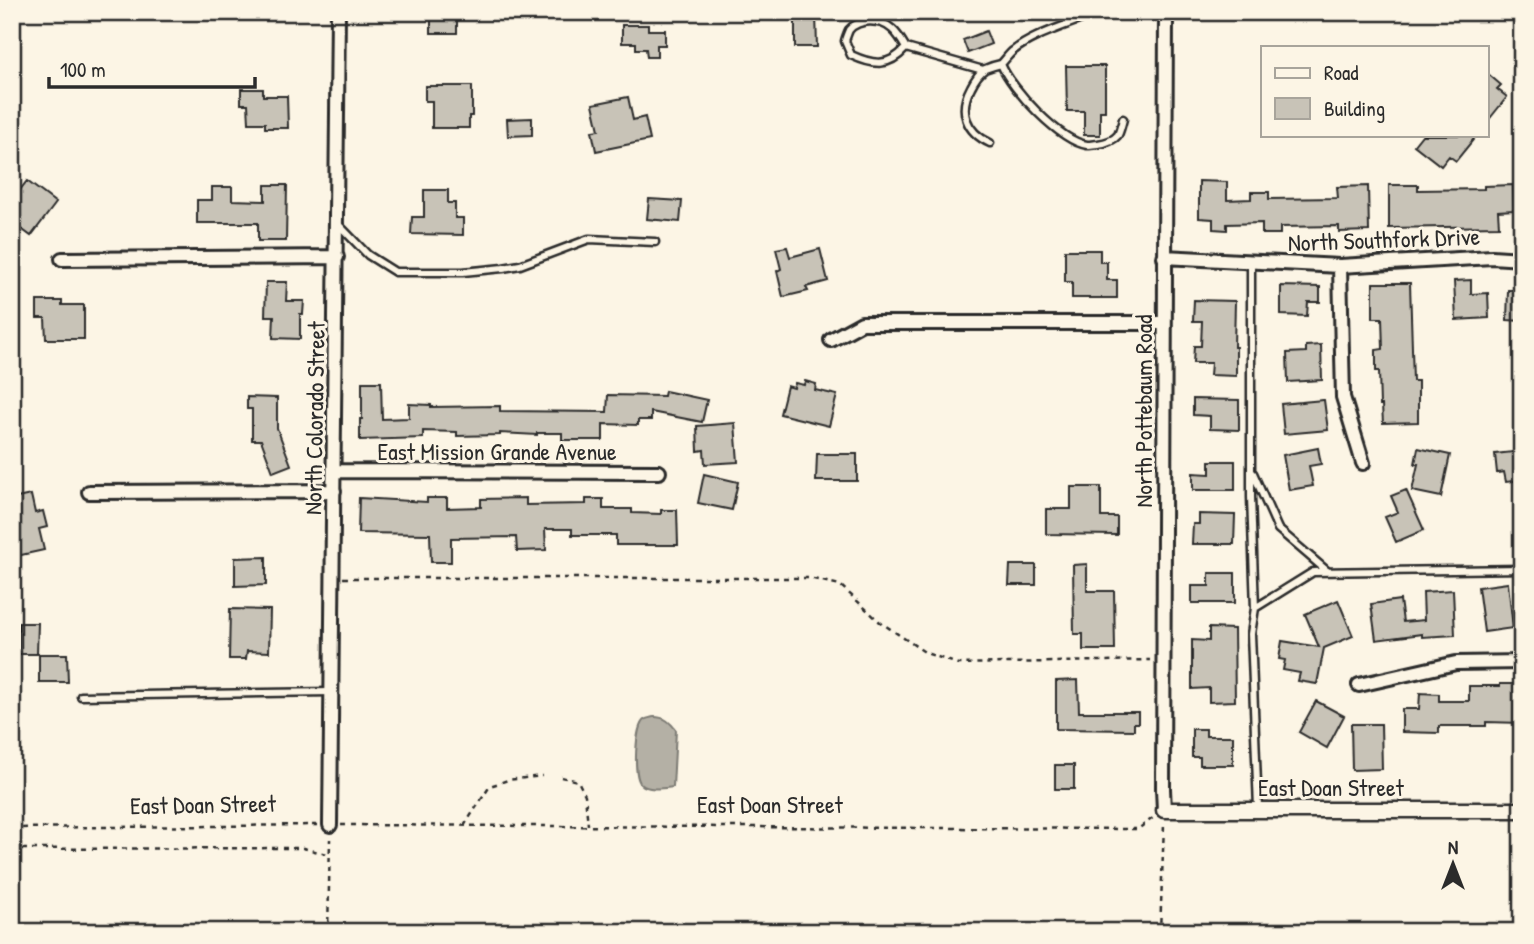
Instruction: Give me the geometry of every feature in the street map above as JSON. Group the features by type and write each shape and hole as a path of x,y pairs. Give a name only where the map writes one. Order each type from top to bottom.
{"street":[{"name":"North Colorado Street","path":"330,825 338,12"},
{"name":"North Pottebaum Road","path":"1164,810 1166,12"},
{"path":"62,259 337,257"},
{"name":"North Southfork Drive","path":"1164,257 1340,266 1492,257 1522,259"},
{"path":"1340,266 1343,397 1363,463"},
{"path":"831,340 862,323 1164,323"},
{"name":"East Mission Grande Avenue","path":"334,471 659,472"},
{"path":"89,492 334,491"},
{"path":"1359,685 1456,663 1522,662"},
{"name":"East Doan Street","path":"1164,810 1522,810"}],"lane":[{"path":"906,48 897,58 882,63 865,61 851,55 845,41 849,31 858,23 873,21 889,26 898,34 906,48 983,70 1001,64 1013,51 1043,34 1097,12"},
{"path":"1001,64 1022,97 1070,138 1087,145 1107,143 1118,135 1123,119"},
{"path":"983,70 968,92 964,105 965,116 980,138 990,143"},
{"path":"337,223 368,255 395,272 463,272 503,268 520,265 589,239 655,242"},
{"path":"1251,262 1251,468 1255,608 1251,634 1258,810"},
{"path":"1251,468 1278,528 1327,571"},
{"path":"1255,608 1313,572 1522,569"},
{"path":"81,696 332,692"}],"path":[{"path":"333,578 809,578 840,585 880,622 926,653 957,664 1163,659"},
{"path":"464,826 490,786 508,780 542,776"},
{"path":"561,777 578,781 585,795 589,826"},
{"path":"1160,932 1164,810"},
{"name":"East Doan Street","path":"12,828 330,825 1138,829 1164,810"},
{"path":"328,932 330,825"},
{"path":"12,849 303,848 330,855"}],"shaded area":[{"path":"654,717 667,720 676,730 673,787 648,788 638,779 637,741 641,724"}],"building":[{"path":"431,12 457,12 457,33 431,33"},
{"path":"816,14 817,47 795,47 795,15"},
{"path":"622,25 648,25 648,30 665,30 665,45 657,45 657,57 647,57 646,49 636,49 636,43 622,43"},
{"path":"986,31 991,44 968,53 963,40"},
{"path":"1066,66 1105,66 1105,111 1100,111 1100,135 1084,135 1084,111 1067,111"},
{"path":"1488,74 1501,85 1497,89 1507,97 1488,121"},
{"path":"425,86 472,86 472,116 469,116 469,128 432,128 432,101 425,101"},
{"path":"241,89 263,89 263,96 287,96 288,128 265,128 265,123 249,123 248,104 241,104"},
{"path":"628,97 633,120 645,117 650,140 596,151 592,131 599,130 593,104"},
{"path":"532,118 532,135 508,136 507,119"},
{"path":"1421,136 1476,136 1456,161 1449,156 1441,166 1414,145"},
{"path":"27,181 56,203 31,236 12,222 12,200"},
{"path":"1199,181 1227,182 1227,200 1251,199 1251,192 1269,192 1269,199 1338,198 1337,187 1368,186 1369,231 1339,232 1339,226 1280,227 1280,234 1262,234 1262,223 1227,224 1227,230 1213,229 1213,219 1199,218"},
{"path":"265,185 287,185 286,241 258,241 258,223 197,223 197,200 212,200 212,187 232,187 232,200 265,201"},
{"path":"1389,185 1418,185 1418,190 1484,189 1484,186 1513,185 1514,210 1498,211 1499,226 1389,228"},
{"path":"424,190 448,190 448,203 455,203 455,218 463,218 463,235 411,234 412,217 424,217"},
{"path":"649,199 682,201 680,222 647,219"},
{"path":"787,247 790,257 820,249 828,281 806,287 808,291 783,297 777,271 781,269 776,249"},
{"path":"1065,250 1100,250 1100,262 1107,262 1107,280 1117,280 1117,298 1072,298 1072,282 1065,282"},
{"path":"1471,280 1471,294 1488,293 1489,318 1456,320 1454,281"},
{"path":"266,282 287,282 286,301 304,301 303,314 300,314 300,339 273,338 274,316 265,316"},
{"path":"1373,283 1410,283 1413,381 1418,381 1418,422 1383,423 1379,371 1376,371 1376,350 1383,349 1382,318 1373,318"},
{"path":"1281,286 1320,287 1320,302 1308,302 1307,316 1281,315"},
{"path":"1508,290 1522,290 1522,321 1507,320"},
{"path":"1194,300 1235,301 1236,376 1210,375 1211,363 1193,363 1194,346 1201,346 1202,321 1193,321"},
{"path":"37,301 62,301 62,305 84,305 84,339 46,339 45,318 37,318"},
{"path":"1321,345 1322,380 1288,382 1287,353 1306,352 1306,346"},
{"path":"805,381 816,384 815,390 837,395 829,426 780,414 787,386 794,388 795,383 804,385"},
{"path":"362,382 381,382 382,419 409,418 409,404 431,407 500,406 500,411 607,412 608,395 664,396 665,391 707,400 702,422 651,412 651,420 638,420 638,425 603,424 603,440 562,440 562,433 457,436 457,432 423,431 423,438 360,440"},
{"path":"247,397 277,398 277,428 291,465 273,472 261,440 252,440 252,409 247,409"},
{"path":"1193,399 1239,400 1239,430 1210,429 1210,416 1193,415"},
{"path":"1324,400 1328,430 1284,434 1281,404"},
{"path":"735,423 738,462 705,464 704,450 698,451 697,426"},
{"path":"1318,448 1321,464 1309,466 1313,486 1289,490 1283,455"},
{"path":"1418,448 1450,455 1441,497 1412,491 1418,464 1415,464"},
{"path":"1522,451 1522,480 1506,482 1504,472 1497,473 1495,454"},
{"path":"817,454 857,454 857,481 816,481"},
{"path":"1210,461 1235,461 1235,490 1193,490 1193,473 1210,474"},
{"path":"704,474 738,482 732,510 698,503"},
{"path":"1071,487 1101,487 1101,517 1117,517 1117,535 1046,534 1046,509 1071,509"},
{"path":"1406,490 1424,530 1396,542 1385,517 1398,512 1391,496"},
{"path":"31,495 35,513 43,511 47,527 39,529 44,550 12,557 12,499"},
{"path":"359,498 427,502 427,498 447,498 447,508 481,507 481,499 526,498 526,505 586,504 586,499 603,499 603,509 632,509 632,513 661,514 661,510 677,510 678,545 616,545 616,535 572,535 572,529 545,529 546,550 517,551 516,537 451,538 451,562 431,562 430,534 358,533"},
{"path":"1199,514 1235,515 1234,544 1192,544 1193,524 1199,524"},
{"path":"266,557 266,585 235,586 235,558"},
{"path":"1087,564 1087,591 1114,591 1115,650 1083,650 1083,634 1074,634 1073,565"},
{"path":"1010,565 1036,565 1036,585 1009,585"},
{"path":"1209,573 1235,573 1235,603 1192,603 1192,586 1209,586"},
{"path":"1508,583 1513,628 1484,632 1478,587"},
{"path":"1453,590 1455,635 1422,637 1422,634 1376,640 1371,604 1400,600 1403,622 1424,620 1423,592"},
{"path":"1338,600 1353,636 1324,648 1317,684 1298,681 1300,673 1283,670 1285,660 1279,659 1282,641 1319,647 1305,614"},
{"path":"230,609 270,610 269,652 247,651 246,659 229,659"},
{"path":"19,623 38,623 37,654 19,654"},
{"path":"1209,628 1234,629 1235,701 1209,702 1209,688 1192,689 1192,640 1209,641"},
{"path":"39,654 67,654 68,682 39,682"},
{"path":"1078,680 1079,712 1138,712 1138,723 1134,723 1134,730 1056,729 1056,681"},
{"path":"1522,684 1522,723 1486,722 1486,726 1439,726 1439,733 1402,732 1402,709 1419,709 1420,693 1439,694 1439,701 1469,701 1469,686"},
{"path":"1316,701 1344,716 1327,748 1299,732"},
{"path":"1351,724 1381,724 1382,769 1352,770"},
{"path":"1192,729 1206,729 1206,736 1233,736 1233,765 1200,765 1200,757 1192,757"},
{"path":"1055,765 1074,765 1074,789 1055,789"}]}
